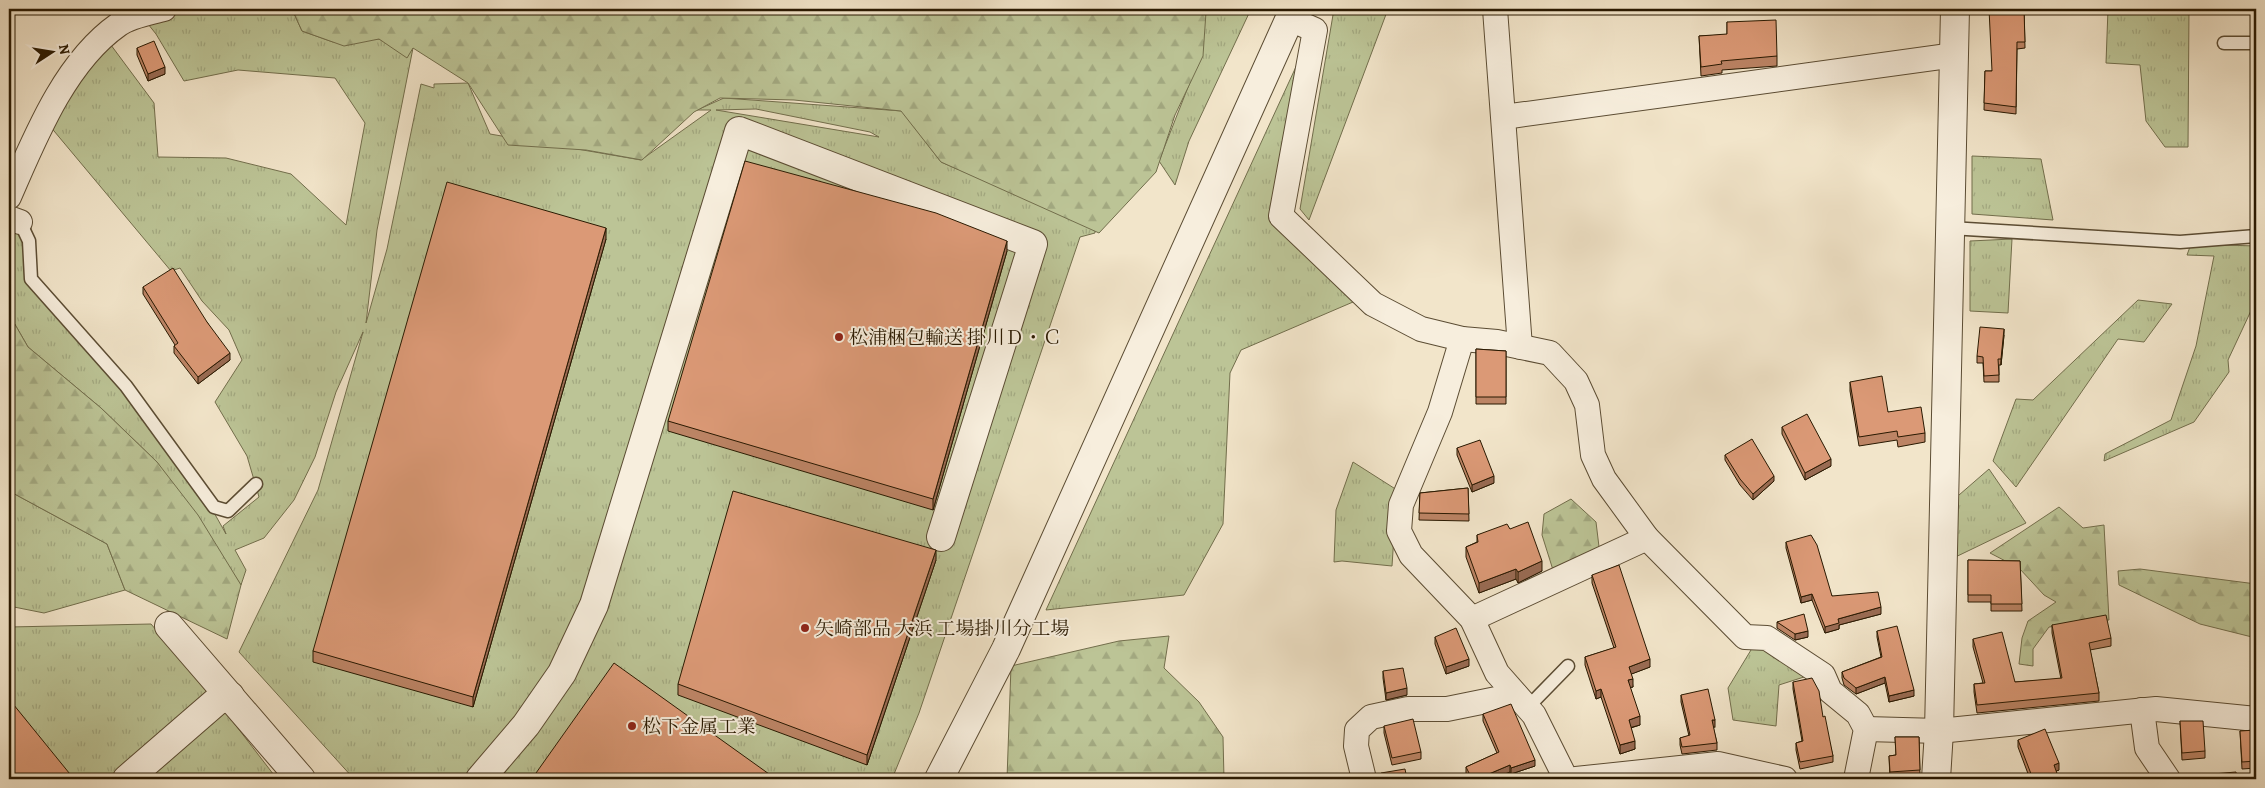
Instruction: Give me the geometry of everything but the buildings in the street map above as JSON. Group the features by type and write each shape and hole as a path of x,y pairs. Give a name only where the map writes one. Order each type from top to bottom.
{"street":[{"path":"9,197 44,119 62,89 91,50 118,25 164,9"},
{"path":"1495,9 1520,347"},
{"path":"1936,779 1939,731 1955,9"},
{"path":"939,779 1006,649 1292,14 1315,30 1281,216 1373,304 1421,329 1462,339 1496,342 1550,353 1576,381 1587,405 1593,455 1604,479 1647,538 1745,637 1768,638 1824,675 1830,691 1858,714 1866,729 1856,779"},
{"path":"1504,117 1955,55"},
{"path":"480,779 526,725 562,673 594,606 739,131 1034,244 941,537"},
{"path":"1462,339 1440,412 1401,505 1399,531 1411,555 1472,619 1497,673 1534,715 1566,779"},
{"path":"1472,619 1647,538"},
{"path":"169,626 301,779"},
{"path":"127,779 218,701 230,696"},
{"path":"1364,779 1356,746 1357,730 1371,717 1408,709 1447,710 1522,701"},
{"path":"1866,729 1939,731 2156,709 2256,719"},
{"path":"2142,710 2147,748 2168,779"},
{"path":"1576,779 1718,764 1786,779"}],"lane":[{"path":"2224,43 2256,43"},
{"path":"14,220 29,242 31,280 126,386 214,507 228,511 256,484"},
{"path":"1950,228 2180,242 2256,236"},
{"path":"1522,701 1568,666"}],"green space":[{"path":"136,9 292,9 302,31 333,42 378,39 413,48 377,230 366,323 387,249 421,84 434,88 434,84 468,83 490,134 641,160 711,110 697,110 724,98 902,111 941,162 1095,228 1095,233 1080,237 919,713 892,779 354,779 239,652 318,490 363,332 336,392 315,457 294,500 264,538 235,550 246,570 241,585 157,462 101,408 28,347 9,314 9,218 31,226 31,280 79,333 199,486 226,534 223,526 259,497 247,456 215,402 242,360 229,330 202,301 180,268 171,271 44,119 105,37 154,103 158,157 226,158 291,174 346,225 365,123 335,78 238,70 184,81 156,34","holes":["756,109 870,132 879,137 716,110"]},
{"path":"292,9 1205,9 1206,12 1203,56 1175,115 1156,172 1099,233 941,162 901,111 794,100 720,98 694,112 642,160 586,150 508,145 468,83 413,48 407,58 379,39 344,46 302,31"},
{"path":"1205,9 1251,9 1189,141 1175,185 1159,161 1192,77"},
{"path":"1334,9 1388,9 1309,220 1300,209"},
{"path":"2108,9 2189,9 2188,147 2165,147 2146,121 2140,65 2106,63"},
{"path":"1306,45 1277,220 1360,299 1241,350 1230,373 1223,524 1184,595 1046,610"},
{"path":"1972,156 2041,159 2053,220 1972,214"},
{"path":"2012,239 2008,313 1970,311 1970,241"},
{"path":"2191,244 2256,246 2256,300 2228,360 2229,372 2194,422 2104,461 2105,454 2171,420 2196,346 2214,256 2187,255"},
{"path":"2138,300 2172,304 2144,342 2118,339 2016,487 1993,461 2016,399 2033,400"},
{"path":"9,314 28,347 101,408 157,462 198,515 241,585 227,639 125,590 107,544 9,491"},
{"path":"1353,462 1397,490 1392,566 1342,561 1334,562 1336,510"},
{"path":"1989,469 2026,523 1943,563 1944,508"},
{"path":"9,491 107,544 125,590 44,613 9,606"},
{"path":"1571,499 1596,522 1600,555 1553,570 1542,535 1544,514"},
{"path":"2059,507 2083,528 2104,525 2109,620 2049,627 2033,649 2033,666 2019,664 2022,638 2028,621 2056,602 2044,595 2019,568 1990,553"},
{"path":"2140,569 2256,584 2256,638 2200,624 2119,585 2118,571"},
{"path":"151,624 217,701 277,779 9,779 9,627"},
{"path":"1169,636 1164,668 1199,702 1223,737 1224,779 1007,779 1011,666 1119,641"},
{"path":"1754,645 1777,650 1807,676 1779,685 1776,726 1733,720 1728,688"}],"place":[{"name":"松浦梱包輸送 掛川Ｄ・Ｃ","path":"839,337"},
{"name":"矢崎部品 大浜 工場掛川分工場","path":"805,628"},
{"name":"松下金属工業","path":"632,726"}]}
